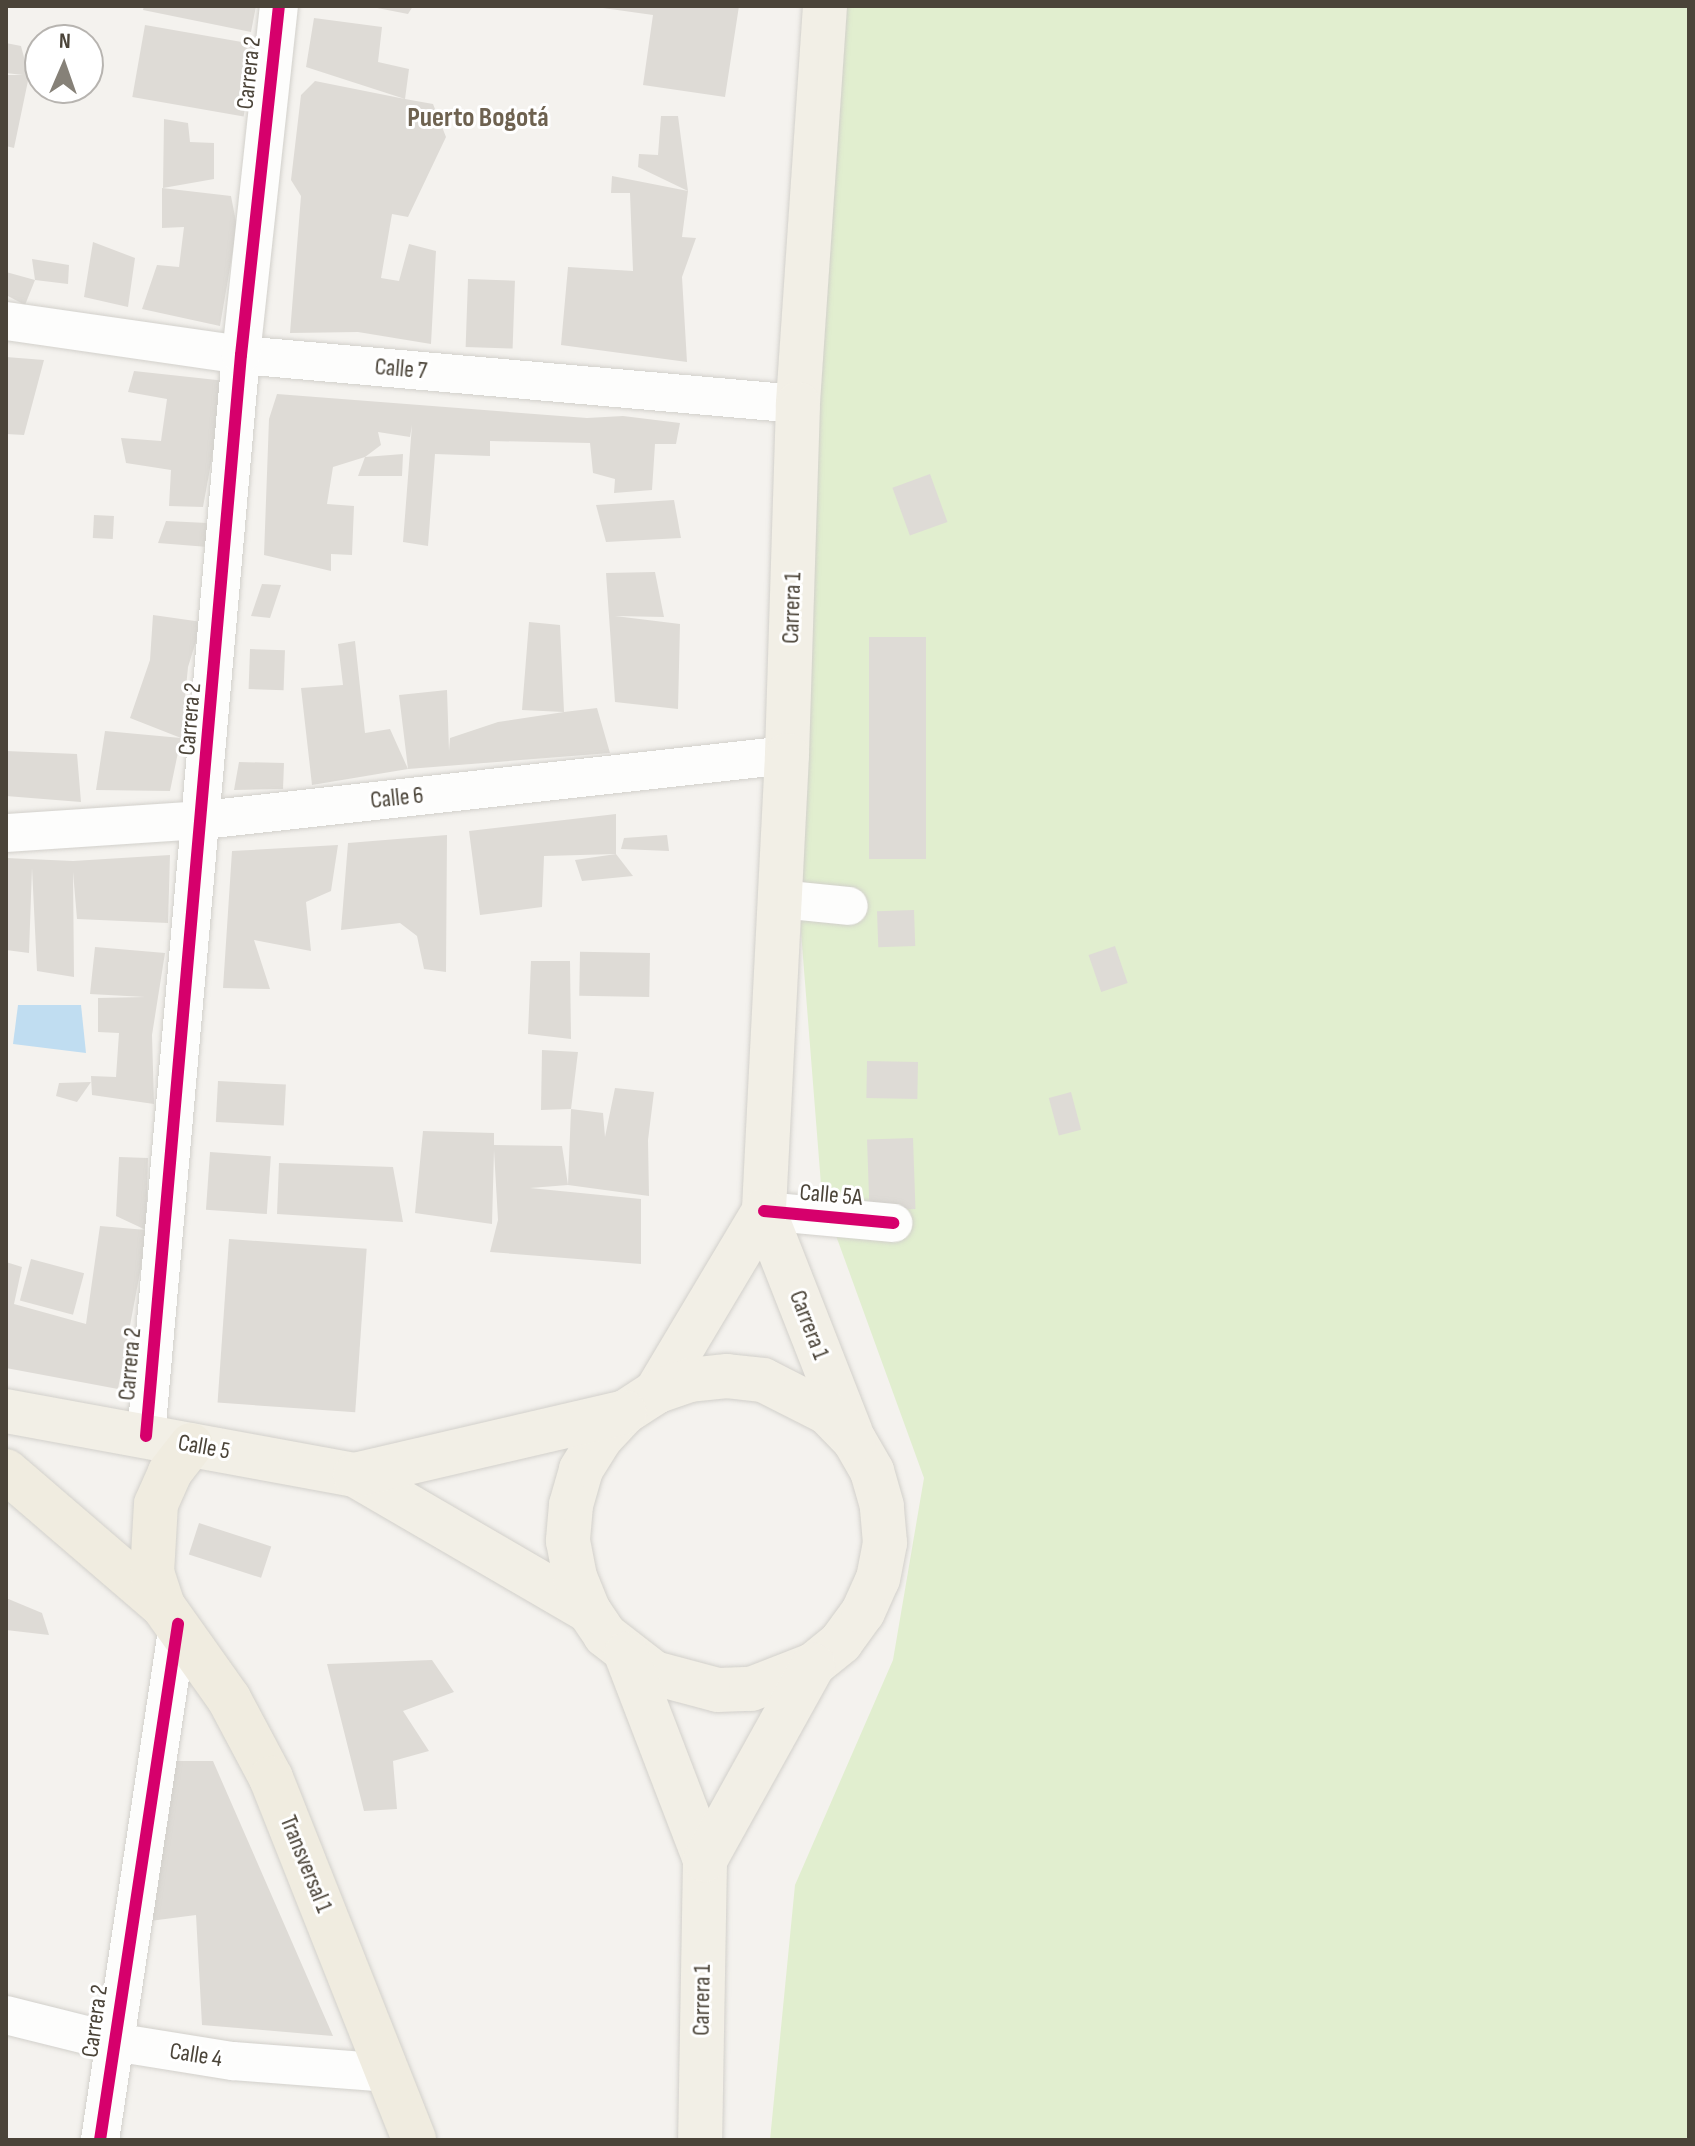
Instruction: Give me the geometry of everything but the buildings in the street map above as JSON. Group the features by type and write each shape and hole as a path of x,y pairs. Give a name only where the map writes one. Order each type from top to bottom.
{"highway":[{"name":"Transversal 1","path":"191,1445 170,1472 156,1504 152,1573 170,1615 229,1699 271,1778 414,2140"},
{"name":"Transversal 1","path":"6,1471 170,1615"}],"main road":[{"name":"Carrera 1","path":"705,1860 813,1665 841,1642 863,1612 878,1579 885,1543 879,1494 854,1440 764,1211 787,755 798,404 825,6"},
{"name":"Carrera 1","path":"589,1611 575,1577 568,1541 571,1505 581,1470 600,1439 640,1402 764,1211"},
{"name":"Calle 5","path":"355,1475 640,1402 715,1377 763,1380 828,1413 854,1440"},
{"name":"Calle 5","path":"6,1411 355,1475 589,1611"},
{"path":"589,1611 626,1654 654,1673 718,1690 751,1689 813,1665"},
{"name":"Carrera 1","path":"626,1654 705,1860 700,2140"}],"street":[{"name":"Carrera 2","path":"146,1436 204,820 241,355 279,6"},
{"name":"Calle 7","path":"6,321 241,355 798,404"},
{"name":"Calle 6","path":"6,833 204,820 787,755"},
{"path":"780,899 849,906"},
{"name":"Calle 5A","path":"764,1211 893,1223"},
{"name":"Carrera 2","path":"100,2140 170,1615"},
{"name":"Calle 4","path":"6,2015 114,2042 233,2061 390,2073"}],"green space":[{"path":"825,6 1689,6 1689,2140 770,2140 795,1885 893,1660 924,1478 822,1197 787,755"}],"water":[{"path":"18,1005 81,1005 86,1053 13,1044"}],"cycle path":[{"path":"146,1436 241,355 279,6"},
{"path":"764,1211 893,1223"},
{"path":"100,2140 178,1624"}],"district":[{"name":"Puerto Bogotá","path":"478,118"}]}
